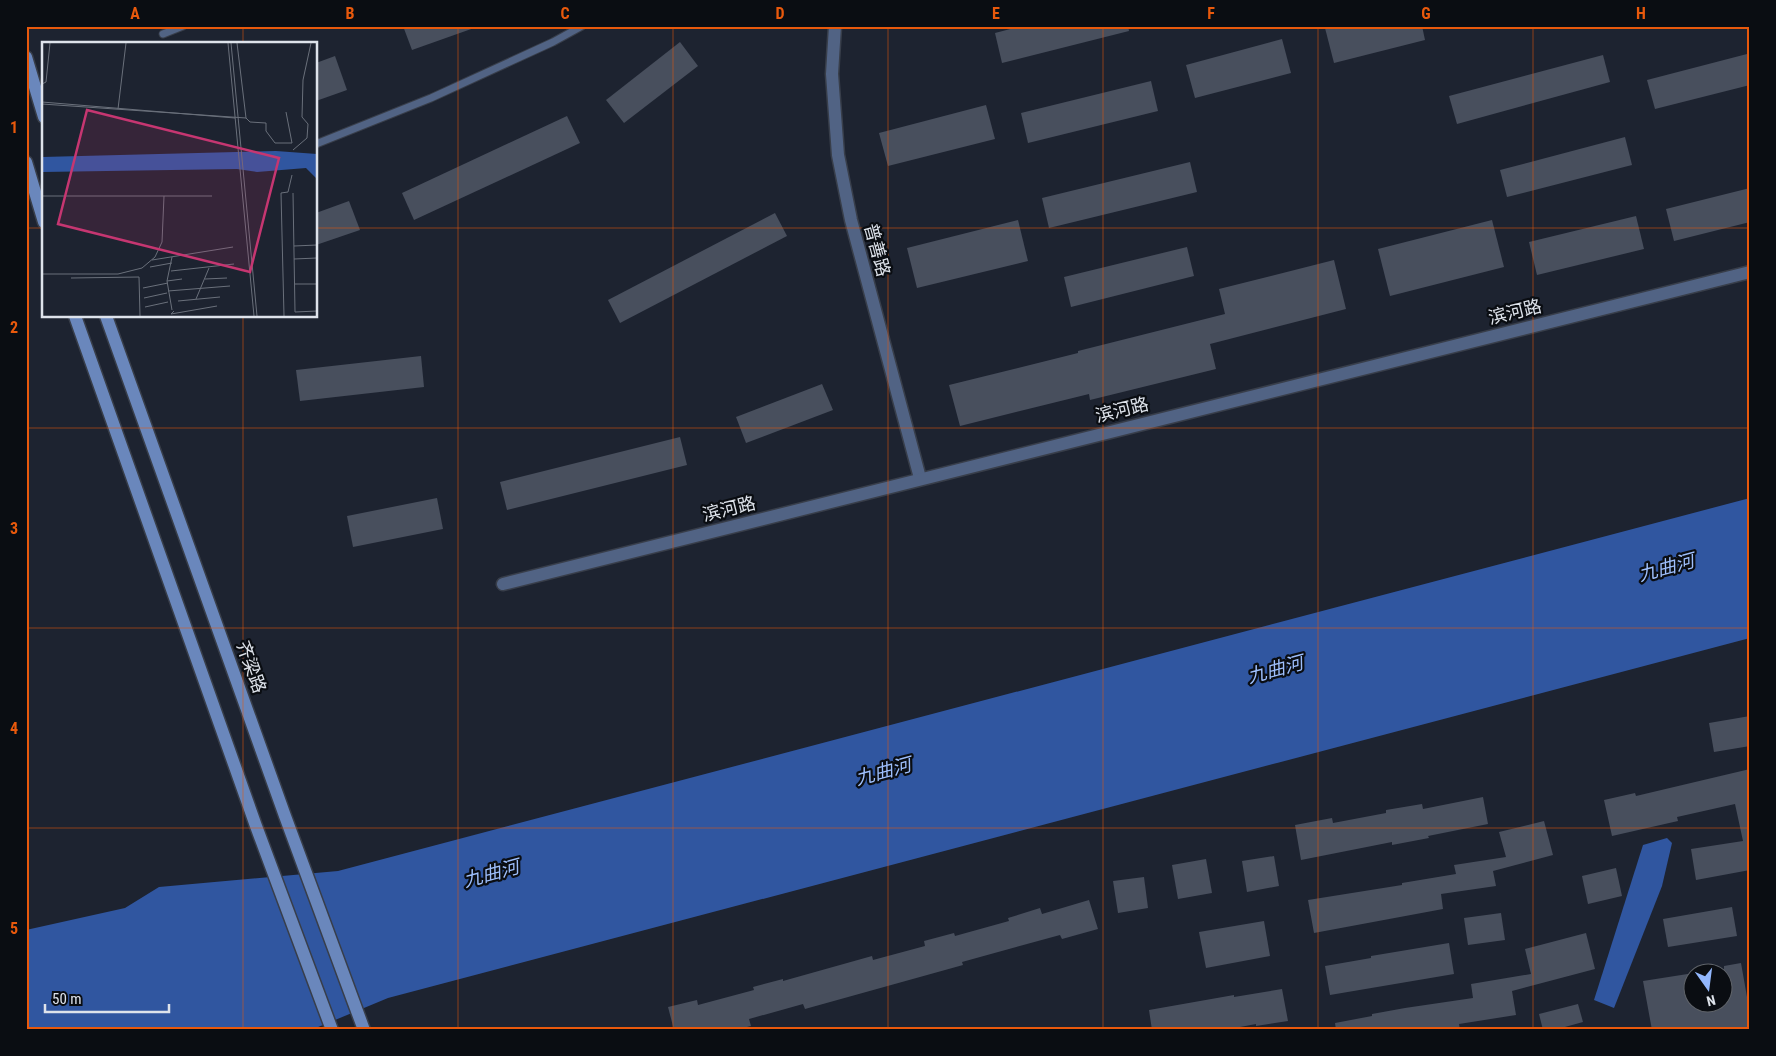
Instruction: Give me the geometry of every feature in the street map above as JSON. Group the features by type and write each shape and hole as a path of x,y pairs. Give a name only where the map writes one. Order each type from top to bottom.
{"main road":[{"path":"26,57 42,110"},
{"path":"26,162 42,215"},
{"path":"76,318 256,826 332,1030"},
{"name":"齐梁路","path":"107,318 285,816 364,1030"}],"street":[{"name":"普善路","path":"836,26 832,74 840,164 851,220 920,478"},
{"name":"滨河路","path":"503,584 920,478 1750,272"}],"lane":[{"path":"163,34 183,26"},
{"path":"318,143 432,98 553,42 582,26"}],"water":[{"name":"九曲河","path":"1750,498 1750,638 388,998 311,1030 26,1030 26,930 125,908 159,887 338,871"},
{"path":"1667,838 1672,843 1662,886 1614,1008 1594,1000 1643,845"}],"building":[{"path":"403,26 473,26 474,28 412,50"},
{"path":"1022,26 1128,26 1129,31 1002,63 995,33"},
{"path":"1334,26 1422,26 1425,40 1334,63 1325,28"},
{"path":"1282,39 1291,73 1195,98 1186,65"},
{"path":"680,42 698,66 624,123 606,100"},
{"path":"1747,54 1750,66 1750,85 1655,109 1647,80"},
{"path":"1603,55 1610,82 1457,124 1449,96"},
{"path":"335,56 347,90 318,100 318,62"},
{"path":"1151,81 1158,111 1028,143 1021,113"},
{"path":"986,105 995,139 888,166 879,133"},
{"path":"567,116 580,143 414,220 402,193"},
{"path":"1625,137 1632,165 1507,197 1500,170"},
{"path":"1190,162 1197,192 1049,228 1042,198"},
{"path":"1750,188 1750,222 1674,241 1666,209"},
{"path":"349,201 360,230 318,244 318,212"},
{"path":"775,213 787,236 620,323 608,300"},
{"path":"1636,216 1644,249 1537,275 1529,242"},
{"path":"1018,220 1028,261 917,288 907,248"},
{"path":"1492,220 1504,267 1390,296 1378,249"},
{"path":"1187,247 1194,276 1071,307 1064,277"},
{"path":"1334,260 1346,309 1210,344 1216,369 1090,400 1089,394 960,426 949,385 1225,314 1219,289"},
{"path":"421,356 424,387 300,401 296,370"},
{"path":"822,384 833,410 746,443 736,417"},
{"path":"680,437 687,465 507,510 500,482"},
{"path":"437,498 443,529 353,547 347,516"},
{"path":"1750,716 1750,746 1714,752 1709,723"},
{"path":"1750,769 1750,870 1696,880 1691,849 1743,841 1735,804 1677,817 1678,821 1612,836 1604,800 1635,793 1636,796"},
{"path":"1483,797 1488,824 1428,836 1429,838 1392,845 1392,842 1301,860 1295,825 1332,818 1333,823 1386,813 1386,810 1422,804 1423,809"},
{"path":"1544,821 1553,855 1493,871 1496,886 1441,894 1443,909 1314,933 1308,900 1456,874 1454,865 1506,857 1499,832"},
{"path":"1274,856 1279,886 1247,892 1242,861"},
{"path":"1206,859 1212,893 1178,899 1172,865"},
{"path":"1616,868 1622,896 1588,904 1582,876"},
{"path":"1144,877 1148,908 1118,913 1113,881"},
{"path":"1089,900 1098,929 1062,939 1060,935 962,962 963,965 805,1009 803,1004 749,1019 751,1026 735,1030 674,1030 668,1007 697,1000 698,1005 754,990 753,987 783,979 783,981 872,956 873,960 925,946 924,941 954,933 955,936 1009,921 1008,918 1040,908 1042,914"},
{"path":"1732,907 1737,936 1668,947 1663,919"},
{"path":"1501,913 1505,940 1468,945 1464,918"},
{"path":"1264,921 1270,956 1206,968 1199,932"},
{"path":"1586,933 1595,969 1512,991 1516,1015 1459,1024 1460,1030 1336,1030 1335,1023 1372,1016 1372,1014 1473,998 1471,984 1531,974 1525,949"},
{"path":"1449,943 1454,974 1330,995 1325,966"},
{"path":"1741,963 1750,1014 1750,1030 1652,1030 1643,981 1684,975 1684,1014 1734,1014 1734,964"},
{"path":"1282,989 1288,1021 1224,1030 1152,1030 1149,1010 1234,995 1234,997"},
{"path":"1578,1004 1583,1022 1554,1030 1543,1030 1539,1014"}]}
